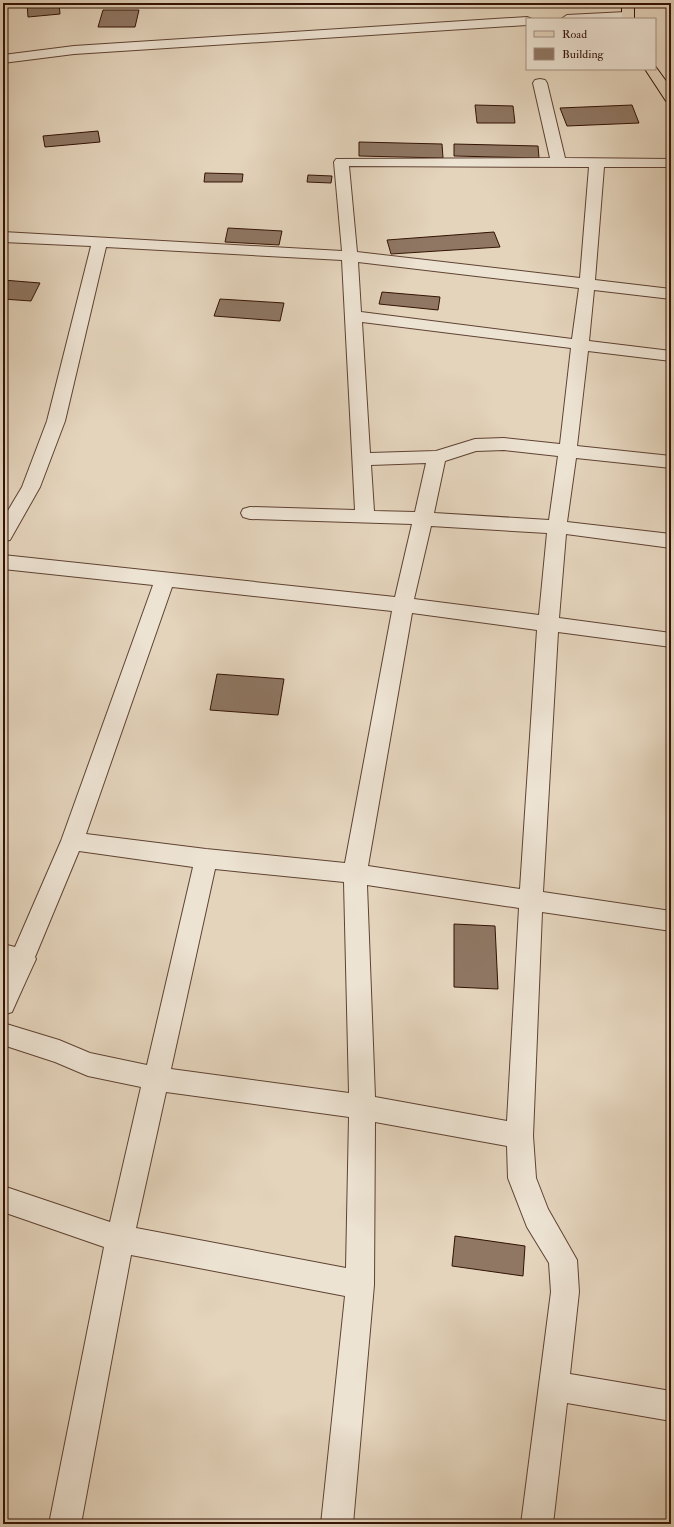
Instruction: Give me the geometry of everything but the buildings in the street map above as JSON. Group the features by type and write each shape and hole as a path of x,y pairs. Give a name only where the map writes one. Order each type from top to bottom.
{"main road":[{"path":"627,17 628,3"},
{"path":"653,70 671,98"}],"street":[{"path":"597,18 627,17"},
{"path":"3,51 74,50 526,21"},
{"path":"3,59 74,50"},
{"path":"540,83 559,164"},
{"path":"365,517 350,256 341,162 559,164 597,162 671,163"},
{"path":"537,1524 565,1292 563,1260 537,1217 522,1178 520,1136 531,900 548,623 557,527 568,450 587,285 597,162"},
{"path":"3,237 350,256 671,294"},
{"path":"3,535 31,487 56,421 100,242"},
{"path":"353,316 671,356"},
{"path":"361,459 437,457 475,444 504,444 671,462"},
{"path":"337,1524 360,1285 362,1107 355,874 402,606 424,520 437,457"},
{"path":"250,513 365,517 557,527 671,541"},
{"path":"3,562 548,623 671,640"},
{"path":"3,1004 13,957 72,841 165,580"},
{"path":"72,841 206,859 355,874 671,921"},
{"path":"65,1524 120,1239 206,859"},
{"path":"3,1034 59,1052 88,1064 157,1079 362,1107 520,1136"},
{"path":"3,1199 120,1239 360,1285"},
{"path":"553,1386 671,1406"}]}
